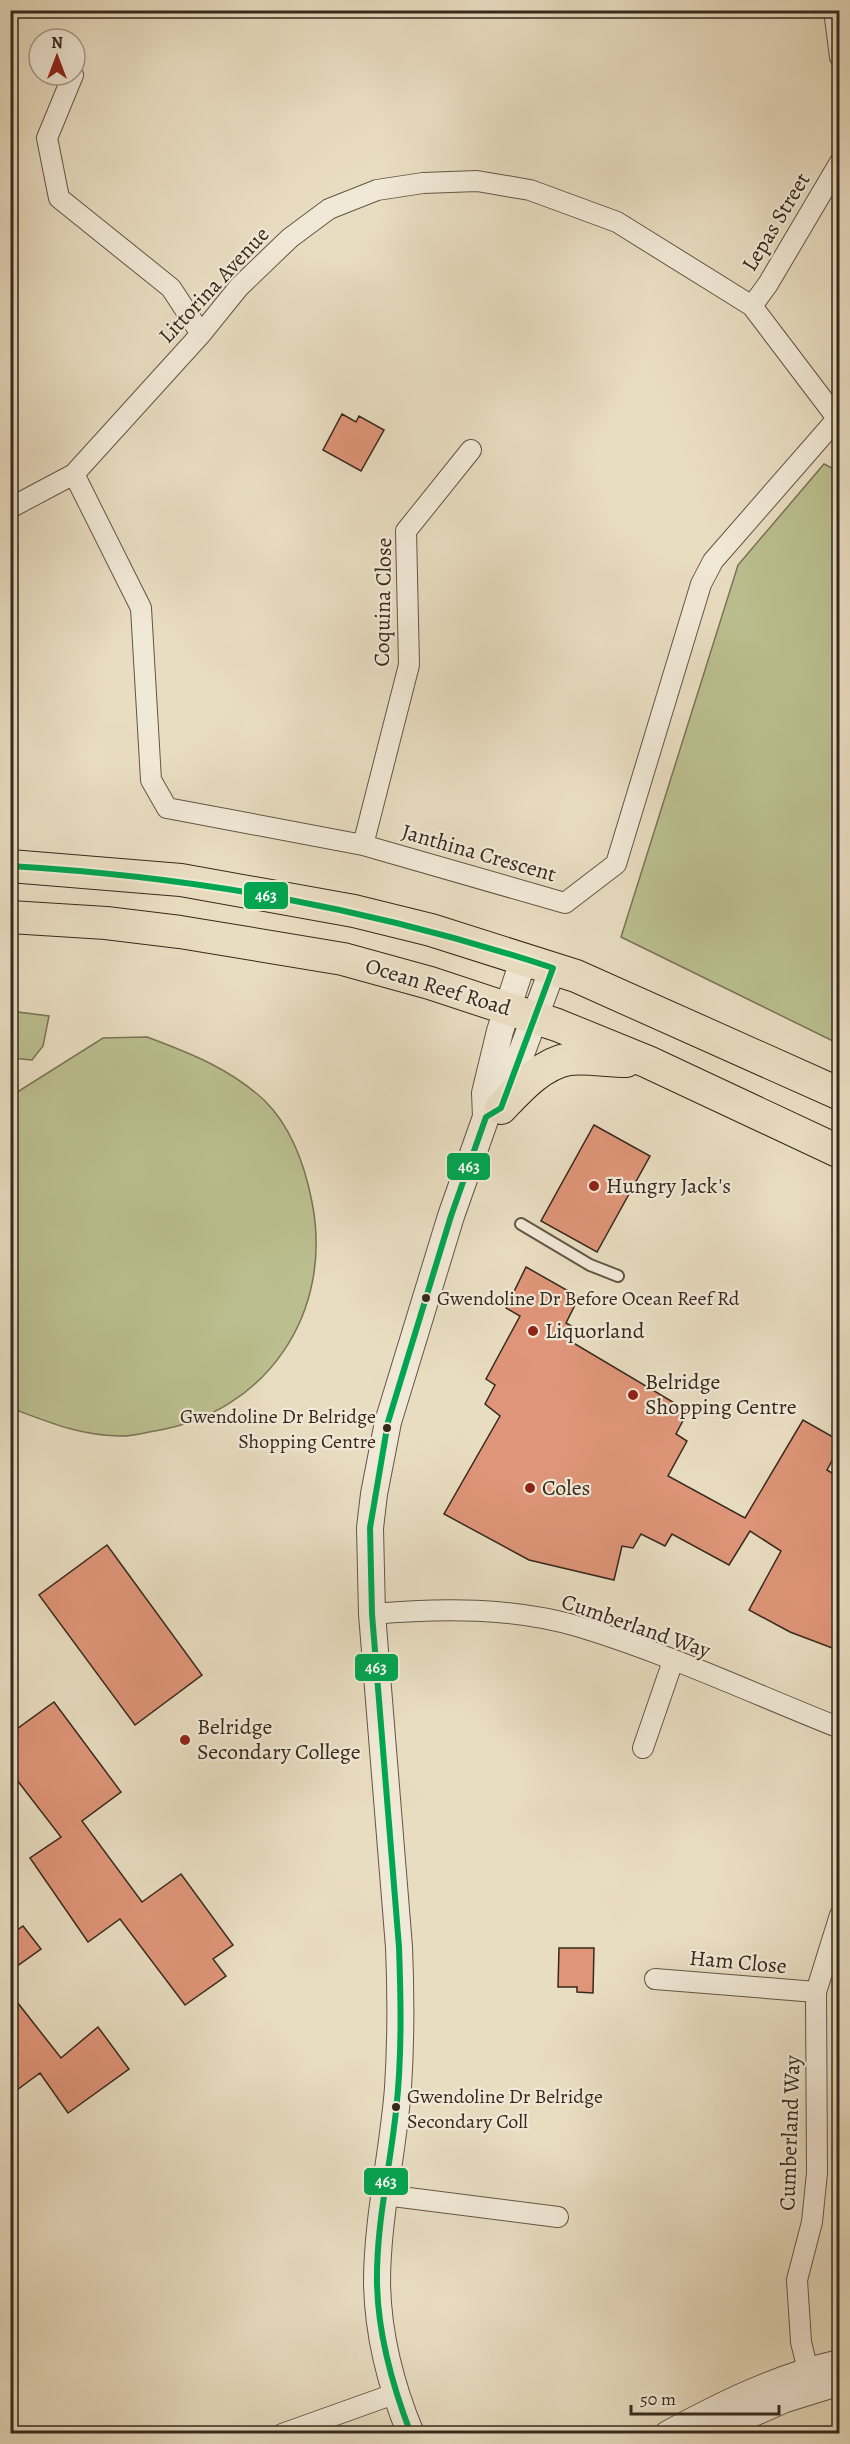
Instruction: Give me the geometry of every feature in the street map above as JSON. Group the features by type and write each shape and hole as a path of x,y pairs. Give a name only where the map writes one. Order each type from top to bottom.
{"main road":[{"path":"10,866 181,880 354,911 539,963 840,1094"},
{"name":"Ocean Reef Road","path":"10,917 106,923 343,959 521,1012 648,1062 840,1152"},
{"path":"493,1113 526,1082 550,1066 569,1059 648,1062"}],"street":[{"path":"834,10 840,57"},
{"path":"68,87 47,138 59,198 171,288 201,334"},
{"name":"Lepas Street","path":"752,306 768,284 840,162"},
{"name":"Littorina Avenue","path":"10,508 74,474 201,334 238,287 290,238 329,209 377,190 423,183 477,181 530,190 617,222 752,306 838,421"},
{"name":"Janthina Crescent","path":"74,474 141,608 151,780 167,808 363,845 565,903 616,864 701,584 713,561 838,421"},
{"name":"Coquina Close","path":"363,845 409,665 406,531 471,450"},
{"path":"411,2433 394,2394 379,2320 377,2284 398,2088 401,2001 399,1947 372,1614 370,1527 388,1422 452,1216 493,1113 521,1012 539,963"},
{"name":"Cumberland Way","path":"372,1614 450,1610 525,1616 579,1627 673,1661 840,1728"},
{"path":"643,1748 673,1661"},
{"name":"Cumberland Way","path":"810,2380 801,2342 797,2280 812,2222 817,2173 816,1992 840,1915"},
{"name":"Ham Close","path":"655,1979 816,1992"},
{"path":"385,2195 558,2217"},
{"path":"706,2433 840,2363"},
{"path":"668,2433 719,2406 810,2380 840,2382"},
{"path":"282,2433 394,2394"}],"lane":[{"path":"520,1224 590,1265 618,1276"}],"green space":[{"path":"824,464 840,472 839,1044 621,937 738,565"},
{"path":"10,1011 49,1016 43,1046 32,1060 11,1058"},
{"path":"147,1037 224,1071 265,1101 283,1123 301,1161 312,1202 316,1243 312,1282 301,1318 283,1351 259,1380 229,1403 195,1421 128,1436 104,1435 63,1427 11,1408 11,1096 103,1038"}],"building":[{"path":"342,414 356,422 359,416 384,430 361,471 323,450"},
{"path":"594,1125 650,1156 597,1252 541,1221"},
{"path":"526,1267 579,1297 566,1323 577,1329 570,1341 688,1411 676,1434 687,1441 668,1476 745,1518 803,1420 840,1441 840,1446 827,1470 840,1478 840,1651 790,1632 749,1610 781,1551 750,1531 729,1565 672,1534 665,1546 641,1534 633,1548 622,1546 614,1580 529,1560 444,1514 500,1416 485,1404 495,1385 486,1379 520,1316 506,1308"},
{"path":"107,1545 202,1675 135,1725 39,1595"},
{"path":"54,1702 121,1792 82,1821 142,1902 181,1874 233,1945 213,1959 226,1976 185,2005 120,1919 88,1942 30,1858 61,1837 10,1771 10,1734"},
{"path":"23,1926 41,1949 10,1971 10,1935"},
{"path":"559,1948 594,1948 593,1993 577,1992 577,1987 558,1987"},
{"path":"10,1993 61,2058 98,2027 129,2069 68,2113 40,2073 10,2095"}],"transit line":[{"name":"463","path":"10,866 149,878 285,899 419,929 553,968 501,1108 486,1117 451,1216 388,1422 370,1528 372,1614 399,1947 401,2009 398,2091 381,2218 377,2283 380,2322 387,2360 411,2434"}],"place":[{"name":"Hungry Jack's","path":"594,1186"},
{"name":"Gwendoline Dr Before Ocean Reef Rd","path":"426,1298"},
{"name":"Liquorland","path":"533,1331"},
{"name":"Belridge Shopping Centre","path":"633,1395"},
{"name":"Gwendoline Dr Belridge Shopping Centre","path":"387,1428"},
{"name":"Coles","path":"530,1488"},
{"name":"Belridge Secondary College","path":"185,1740"},
{"name":"Gwendoline Dr Belridge Secondary Coll","path":"396,2107"}]}
